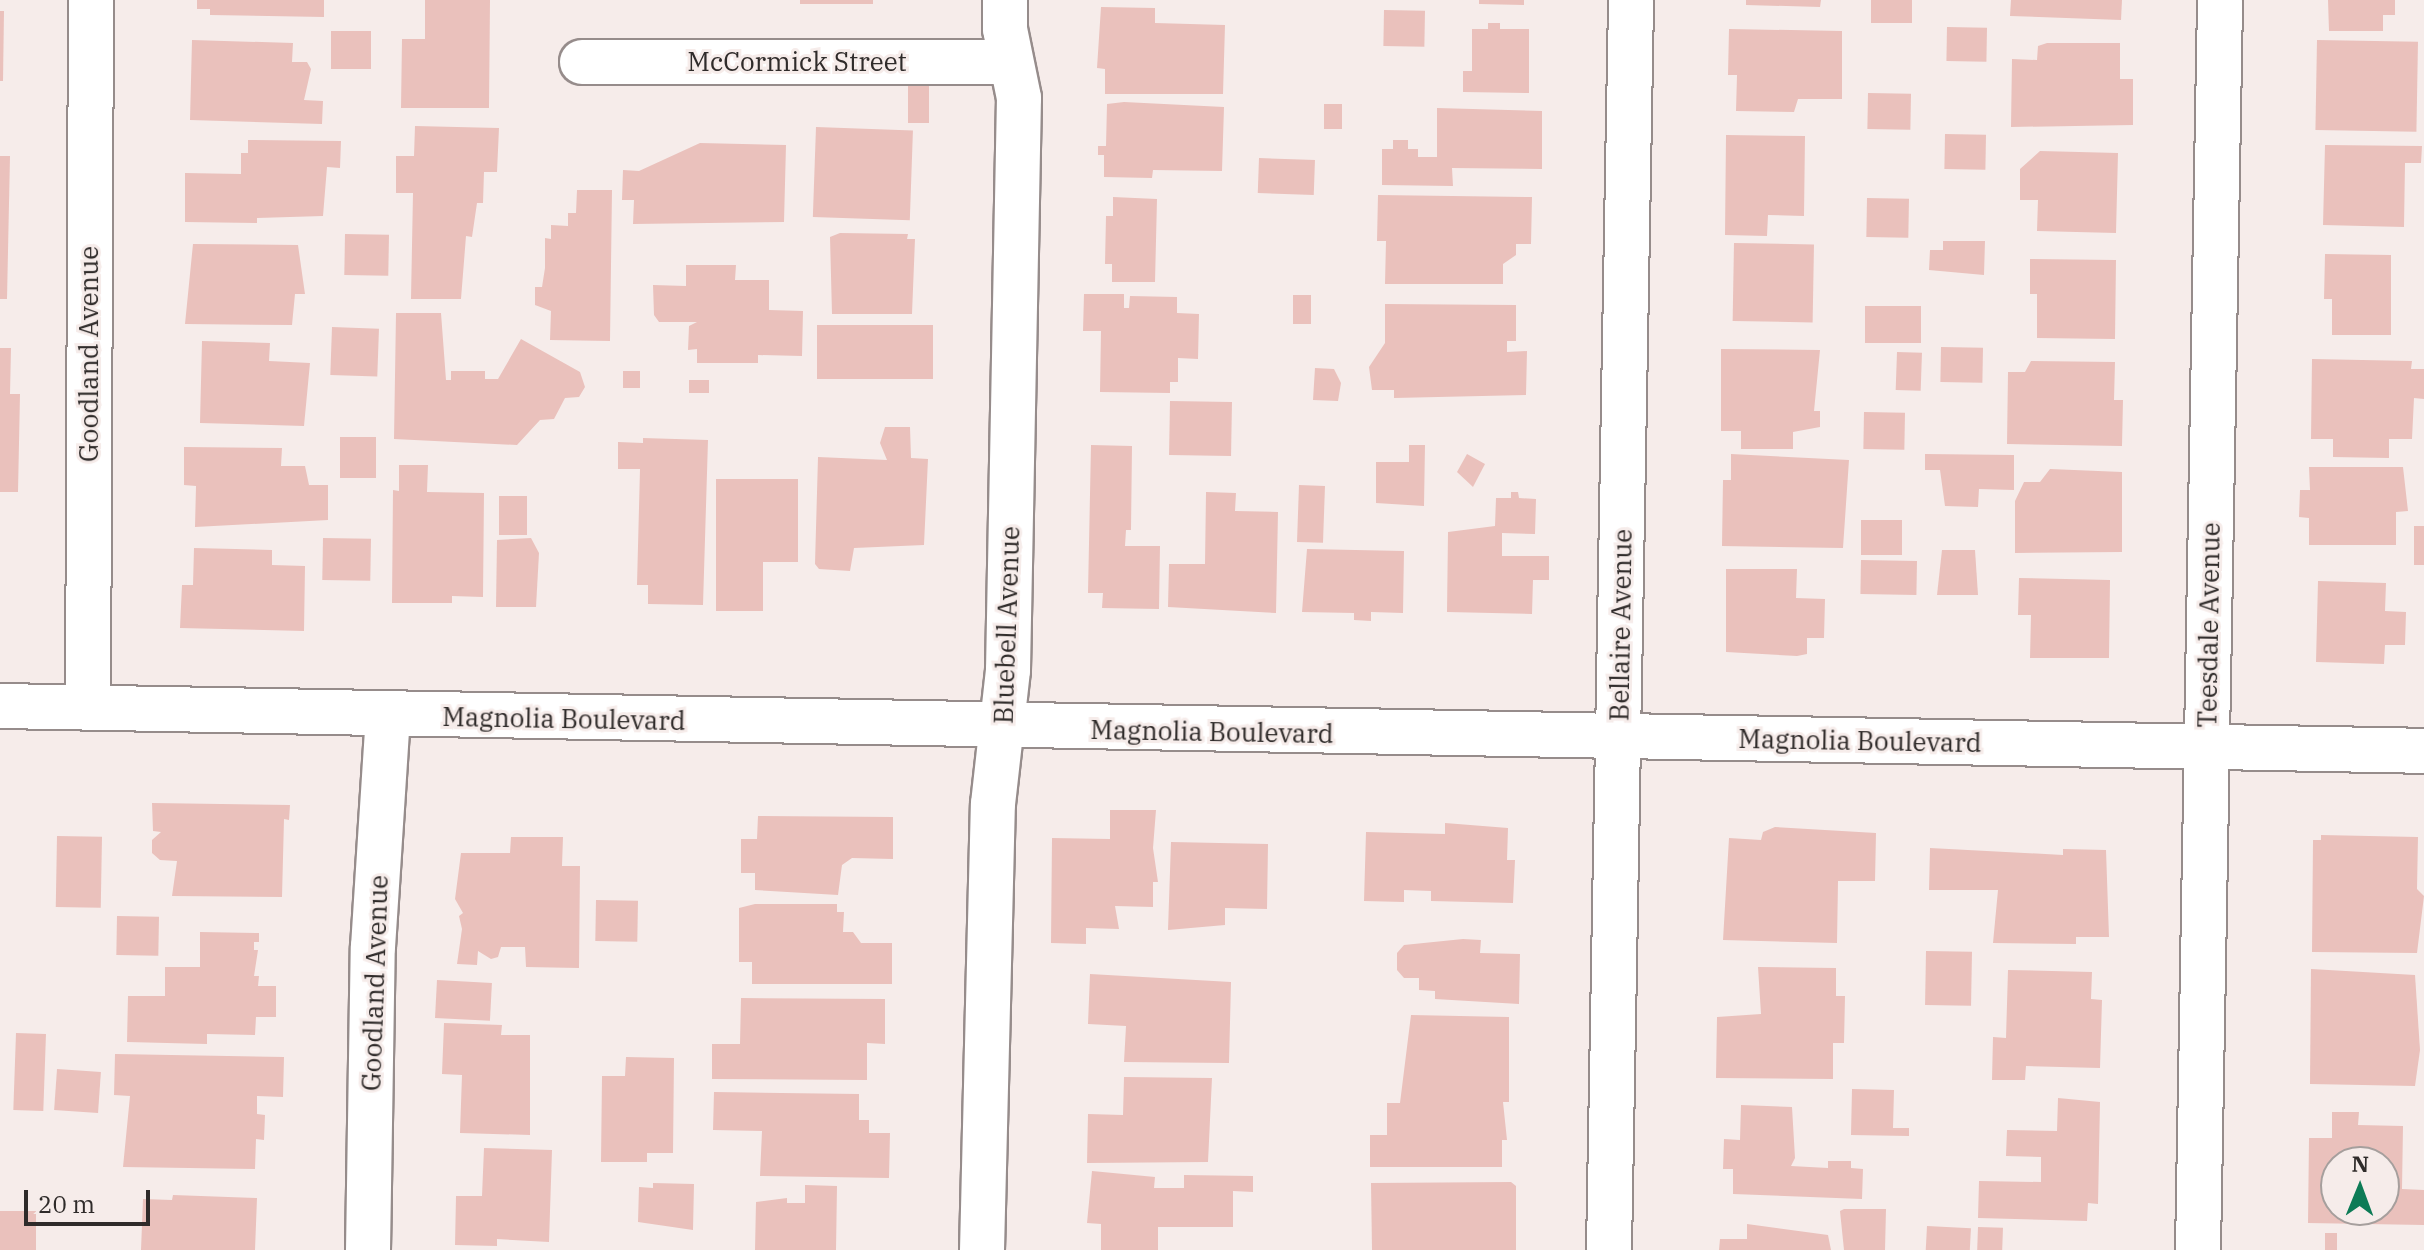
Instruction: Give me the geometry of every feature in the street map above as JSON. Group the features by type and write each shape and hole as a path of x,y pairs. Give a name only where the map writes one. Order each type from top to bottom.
{"street":[{"name":"Goodland Avenue","path":"88,708 91,0"},
{"name":"Bluebell Avenue","path":"982,1250 993,804 1003,729 1019,98 1011,62 1005,0"},
{"name":"Bellaire Avenue","path":"1609,1250 1631,0"},
{"name":"Teesdale Avenue","path":"2198,1250 2220,0"},
{"name":"McCormick Street","path":"582,62 1011,62"},
{"name":"Magnolia Boulevard","path":"0,706 1003,729 2424,751"},
{"name":"Goodland Avenue","path":"368,1250 373,947 388,716"}],"building":[{"path":"197,0 324,0 324,17 210,15 210,9 197,9"},
{"path":"425,0 490,0 489,108 401,108 402,39 425,39"},
{"path":"800,0 873,0 873,4 800,4"},
{"path":"1479,0 1524,0 1524,5 1479,4"},
{"path":"1746,0 1821,0 1820,7 1746,5"},
{"path":"1871,0 1912,0 1912,23 1871,23"},
{"path":"2011,0 2122,0 2121,20 2010,16"},
{"path":"2328,0 2395,0 2395,15 2383,15 2383,31 2329,31"},
{"path":"1101,7 1155,8 1155,23 1225,25 1223,94 1105,94 1105,69 1097,68"},
{"path":"1384,10 1425,11 1424,47 1383,46"},
{"path":"0,11 4,11 3,81 0,81"},
{"path":"1488,23 1500,23 1500,29 1529,29 1529,93 1463,92 1463,71 1472,71 1472,29 1488,29"},
{"path":"1947,27 1987,28 1986,62 1946,61"},
{"path":"1729,29 1842,31 1842,99 1798,99 1794,112 1736,111 1737,75 1728,75"},
{"path":"331,31 371,31 371,69 331,69"},
{"path":"192,40 293,43 292,62 307,62 311,69 304,100 323,101 322,124 190,120"},
{"path":"2317,40 2418,42 2416,132 2315,130"},
{"path":"2047,43 2120,43 2120,79 2133,79 2133,125 2011,127 2012,59 2037,60 2038,46"},
{"path":"908,85 929,85 929,123 908,123"},
{"path":"1868,93 1911,94 1910,130 1867,129"},
{"path":"1124,102 1224,107 1222,171 1153,170 1152,178 1104,177 1104,155 1098,155 1098,146 1106,146 1107,104"},
{"path":"1324,104 1342,104 1342,129 1324,129"},
{"path":"1437,108 1542,111 1542,169 1452,168 1453,186 1382,185 1382,149 1393,149 1393,140 1408,140 1408,149 1418,149 1418,157 1437,157"},
{"path":"415,126 499,128 497,172 484,172 483,203 477,203 472,237 466,236 461,299 411,299 413,193 396,193 396,156 414,156"},
{"path":"816,127 913,130 910,220 813,217"},
{"path":"1945,134 1986,135 1985,170 1944,169"},
{"path":"1726,135 1805,136 1804,216 1768,215 1767,236 1725,235"},
{"path":"248,140 341,141 340,168 327,167 323,216 257,218 257,223 185,222 185,173 241,174 241,153 248,153"},
{"path":"700,143 786,145 784,222 633,224 634,200 622,200 623,170 639,171"},
{"path":"2325,145 2422,146 2421,163 2405,163 2404,227 2323,225"},
{"path":"2040,151 2118,153 2116,233 2037,231 2038,200 2020,200 2020,169"},
{"path":"0,156 10,156 7,299 0,299"},
{"path":"1259,158 1315,160 1314,195 1258,193"},
{"path":"577,190 612,190 610,341 550,340 551,311 535,305 535,287 542,287 545,268 545,238 551,239 551,225 568,226 568,213 576,213"},
{"path":"1378,195 1532,197 1531,244 1516,244 1516,255 1503,264 1503,284 1385,284 1386,241 1377,241"},
{"path":"1113,197 1157,199 1155,282 1112,282 1112,264 1105,264 1106,216 1113,216"},
{"path":"1867,198 1909,199 1908,238 1866,237"},
{"path":"840,233 908,234 907,239 915,239 912,314 832,314 830,237"},
{"path":"345,234 389,235 388,276 344,275"},
{"path":"1943,241 1985,241 1984,275 1929,270 1930,250 1943,250"},
{"path":"1734,243 1814,244 1813,322 1733,321"},
{"path":"193,244 298,245 305,294 295,294 292,325 185,324"},
{"path":"2325,254 2391,255 2391,335 2332,335 2332,299 2324,299"},
{"path":"2030,259 2116,260 2115,339 2037,338 2037,294 2030,294"},
{"path":"686,265 736,265 735,280 769,280 769,310 803,311 802,356 758,355 758,363 697,363 697,349 688,350 689,326 697,322 659,322 654,315 653,285 686,286"},
{"path":"1084,294 1124,294 1124,308 1129,308 1130,296 1177,297 1177,313 1199,314 1198,359 1178,358 1178,382 1170,382 1170,393 1100,392 1101,331 1083,331"},
{"path":"1293,295 1311,295 1311,324 1293,324"},
{"path":"1385,304 1516,305 1516,341 1507,341 1507,352 1527,351 1526,395 1394,398 1394,390 1372,390 1369,367 1385,343"},
{"path":"1865,306 1921,306 1921,343 1865,343"},
{"path":"396,313 441,313 446,380 451,380 451,371 485,371 485,379 498,379 521,339 580,372 585,387 579,397 565,398 554,419 540,420 517,445 394,439"},
{"path":"817,325 933,325 933,379 817,379"},
{"path":"332,327 379,329 377,377 330,375"},
{"path":"202,341 270,343 269,361 310,363 304,426 200,423"},
{"path":"1941,347 1983,348 1982,383 1940,382"},
{"path":"0,348 11,348 10,394 20,394 18,492 0,492"},
{"path":"1721,349 1820,350 1814,411 1820,411 1820,427 1793,432 1793,449 1741,449 1741,431 1721,431"},
{"path":"1897,352 1922,353 1921,391 1896,390"},
{"path":"2312,359 2412,361 2411,369 2424,369 2424,399 2414,398 2412,439 2389,439 2389,458 2333,457 2333,439 2311,439"},
{"path":"2031,361 2115,362 2114,400 2123,400 2122,446 2007,444 2008,372 2025,372"},
{"path":"1315,368 1334,369 1341,383 1338,401 1313,400"},
{"path":"623,371 640,371 640,388 623,388"},
{"path":"689,380 709,380 709,393 689,393"},
{"path":"1170,401 1232,402 1231,456 1169,455"},
{"path":"1864,412 1905,413 1904,450 1863,449"},
{"path":"885,427 910,427 911,458 928,459 924,545 854,548 850,571 819,569 815,564 818,457 887,460 880,443"},
{"path":"340,437 376,437 376,478 340,478"},
{"path":"643,438 708,440 703,605 648,604 648,585 637,585 640,469 618,469 618,442 643,443"},
{"path":"1091,445 1132,446 1131,530 1126,530 1125,546 1160,546 1159,609 1102,608 1103,593 1088,593"},
{"path":"1409,445 1425,445 1424,506 1376,503 1376,462 1409,462"},
{"path":"184,447 282,448 281,466 305,466 309,485 328,485 328,520 195,527 196,486 184,485"},
{"path":"1467,454 1485,464 1473,487 1457,472"},
{"path":"1731,454 1849,460 1843,548 1722,546 1723,480 1731,480"},
{"path":"1925,454 2014,455 2014,490 1979,489 1978,507 1945,506 1940,470 1925,470"},
{"path":"399,465 428,465 427,492 484,493 483,597 452,596 452,603 392,603 393,490 399,491"},
{"path":"2309,467 2403,467 2408,511 2396,512 2396,545 2309,545 2309,518 2299,517 2300,490 2310,490"},
{"path":"2050,469 2122,472 2122,552 2015,553 2015,501 2024,482 2040,482"},
{"path":"716,479 798,479 798,562 763,562 763,611 716,611"},
{"path":"1299,485 1325,486 1323,543 1297,542"},
{"path":"1206,492 1236,493 1235,511 1278,512 1276,613 1168,607 1169,564 1205,564"},
{"path":"1511,492 1518,492 1519,498 1536,499 1535,534 1502,533 1502,556 1549,556 1549,580 1533,580 1532,614 1447,612 1448,532 1495,526 1496,498 1511,498"},
{"path":"499,496 527,496 527,535 499,535"},
{"path":"1861,520 1902,520 1902,555 1861,555"},
{"path":"2414,526 2424,526 2424,565 2414,565"},
{"path":"323,538 371,539 370,581 322,580"},
{"path":"531,538 539,553 536,607 496,607 497,540"},
{"path":"194,548 272,550 272,565 305,566 304,631 180,628 182,585 193,585"},
{"path":"1307,549 1404,551 1403,613 1371,612 1371,621 1354,620 1354,613 1302,612"},
{"path":"1942,550 1975,550 1978,595 1937,595"},
{"path":"1861,560 1917,561 1916,595 1860,594"},
{"path":"1726,569 1797,569 1796,598 1825,599 1824,638 1807,638 1807,654 1797,656 1726,652"},
{"path":"2019,578 2110,580 2109,658 2030,658 2031,615 2018,615"},
{"path":"2318,581 2386,583 2385,611 2406,612 2405,645 2385,645 2384,664 2316,662"},
{"path":"152,803 290,805 289,820 284,819 282,897 172,896 177,861 160,860 152,853 152,840 161,832 153,831"},
{"path":"1110,810 1156,810 1153,848 1158,882 1153,882 1153,907 1115,906 1119,929 1086,928 1086,944 1051,943 1052,838 1110,839"},
{"path":"758,816 893,817 893,859 852,858 842,865 838,895 755,890 755,873 741,873 741,839 757,839"},
{"path":"1445,823 1508,828 1507,860 1515,860 1513,903 1431,901 1431,891 1404,890 1404,902 1364,901 1366,832 1445,834"},
{"path":"1775,827 1876,833 1875,881 1838,881 1837,943 1723,940 1729,838 1761,840 1763,832"},
{"path":"2321,835 2418,837 2417,889 2424,896 2417,953 2312,952 2313,840 2321,840"},
{"path":"57,836 102,837 101,908 56,907"},
{"path":"511,837 563,837 562,866 580,866 579,968 526,967 525,947 501,947 498,957 491,959 478,951 477,965 457,964 462,929 459,916 463,913 455,899 461,853 510,853"},
{"path":"1171,842 1268,844 1267,909 1225,908 1225,925 1168,930"},
{"path":"1930,848 2063,855 2063,849 2106,850 2109,937 2076,937 2076,944 1993,943 1998,890 1929,890"},
{"path":"596,900 638,901 637,942 595,941"},
{"path":"755,904 837,904 837,912 844,912 843,932 853,932 861,943 892,943 892,984 752,984 752,962 739,962 739,908"},
{"path":"117,916 159,917 158,956 116,955"},
{"path":"200,932 259,933 259,942 254,942 254,950 258,950 254,976 259,976 258,986 276,986 276,1017 256,1017 255,1035 207,1034 207,1044 127,1042 128,996 165,996 165,967 200,967"},
{"path":"1481,940 1480,953 1520,954 1519,1004 1435,999 1435,991 1419,990 1419,978 1404,978 1397,970 1397,953 1404,945"},
{"path":"1926,951 1972,952 1971,1006 1925,1005"},
{"path":"1758,967 1836,968 1836,996 1845,996 1844,1043 1833,1043 1833,1079 1716,1078 1717,1017 1761,1014"},
{"path":"2311,969 2415,975 2420,1050 2415,1086 2310,1084"},
{"path":"2008,970 2092,972 2091,999 2102,1000 2100,1068 2026,1066 2025,1080 1992,1080 1993,1037 2006,1038"},
{"path":"1090,974 1231,982 1229,1063 1124,1062 1126,1026 1088,1024"},
{"path":"437,980 492,983 490,1021 435,1018"},
{"path":"741,998 885,999 885,1044 867,1043 867,1080 712,1079 712,1044 740,1044"},
{"path":"1411,1015 1509,1017 1509,1102 1503,1102 1507,1140 1502,1140 1502,1167 1370,1167 1370,1135 1387,1135 1387,1103 1400,1103"},
{"path":"444,1023 502,1025 501,1035 530,1035 530,1135 460,1133 462,1075 442,1074"},
{"path":"16,1033 46,1034 43,1111 13,1110"},
{"path":"115,1054 284,1057 283,1097 257,1096 257,1114 265,1115 264,1140 256,1139 255,1169 123,1167 130,1096 114,1095"},
{"path":"626,1057 674,1058 673,1153 647,1153 647,1162 601,1162 602,1076 625,1076"},
{"path":"57,1069 101,1072 98,1113 54,1110"},
{"path":"1124,1077 1212,1078 1208,1162 1087,1163 1088,1114 1123,1115"},
{"path":"1852,1089 1894,1090 1893,1128 1909,1128 1909,1136 1851,1135"},
{"path":"714,1092 859,1094 859,1120 869,1120 869,1133 890,1133 889,1178 760,1176 762,1131 713,1130"},
{"path":"2058,1098 2100,1102 2098,1204 2088,1203 2087,1221 1978,1218 1979,1181 2041,1182 2041,1157 2006,1156 2007,1130 2057,1131"},
{"path":"1741,1105 1792,1107 1795,1158 1791,1166 1828,1168 1828,1161 1851,1161 1851,1168 1863,1169 1862,1199 1733,1194 1733,1169 1723,1169 1724,1139 1740,1140"},
{"path":"2332,1112 2359,1112 2358,1125 2403,1126 2402,1189 2424,1190 2424,1225 2400,1225 2400,1146 2320,1146 2320,1223 2308,1223 2309,1138 2332,1138"},
{"path":"484,1148 552,1150 549,1242 497,1239 497,1246 455,1245 456,1196 482,1196"},
{"path":"1092,1171 1155,1177 1154,1188 1184,1188 1184,1175 1253,1176 1253,1192 1233,1191 1233,1227 1158,1227 1158,1250 1101,1250 1101,1224 1087,1223"},
{"path":"1511,1182 1516,1186 1516,1250 1372,1250 1371,1183"},
{"path":"653,1183 694,1184 693,1230 638,1222 639,1187 653,1188"},
{"path":"805,1185 837,1186 836,1250 755,1250 756,1202 787,1198 787,1203 805,1203"},
{"path":"173,1195 257,1198 255,1250 141,1250 143,1199 172,1200"},
{"path":"1886,1209 1885,1250 1844,1250 1840,1211"},
{"path":"0,1211 36,1211 36,1250 0,1250"},
{"path":"1747,1224 1828,1235 1831,1250 1719,1250 1720,1239 1747,1239"},
{"path":"1927,1226 1971,1228 1970,1250 1926,1250"},
{"path":"1978,1227 2003,1228 2002,1250 1977,1250"},
{"path":"2325,1233 2337,1233 2337,1250 2325,1250"}]}
